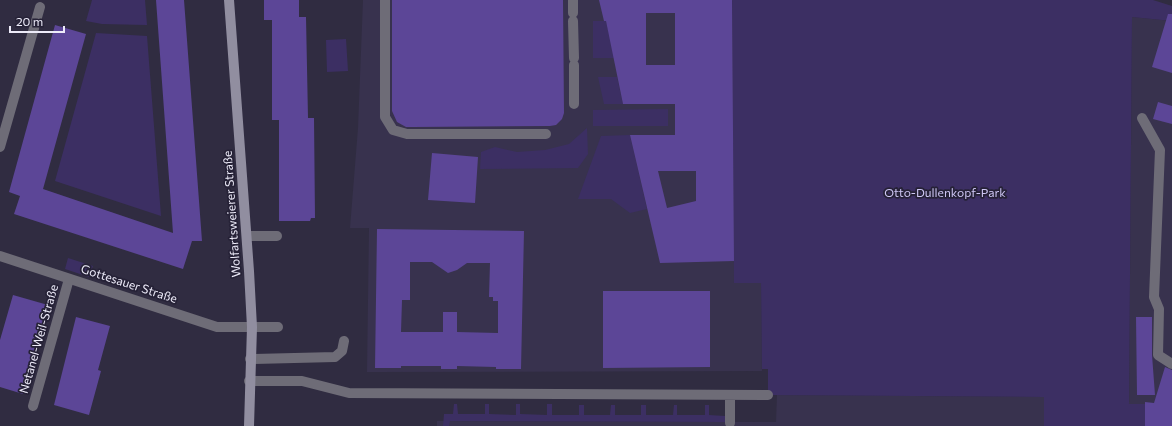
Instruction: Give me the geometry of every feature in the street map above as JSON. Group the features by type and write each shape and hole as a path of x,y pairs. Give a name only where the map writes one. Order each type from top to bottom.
{"main road":[{"name":"Wolfartsweierer Straße","path":"229,0 247,236 252,327 249,381 249,426"}],"street":[{"path":"385,0 385,117 393,130 407,134 546,134"},
{"path":"573,0 574,104"},
{"path":"0,148 40,7"},
{"path":"1142,118 1160,150 1154,297 1159,308 1158,355 1172,364"},
{"path":"247,236 277,236"},
{"name":"Gottesauer Straße","path":"0,256 217,327 278,327"},
{"name":"Netanel-Weil-Straße","path":"33,406 69,279"},
{"path":"250,359 335,358 342,351 344,341"},
{"path":"249,381 302,381 349,393 768,395"},
{"path":"730,394 730,423"}],"shaded area":[{"path":"363,0 759,0 762,371 367,372 369,228 350,228 358,128"},
{"path":"1132,17 1172,21 1172,426 1145,426 1144,404 1129,404"},
{"path":"777,395 1045,397 1044,426 437,426 437,421 776,422"}],"green space":[{"path":"92,0 145,0 147,25 102,24 86,21"},
{"name":"Otto-Dullenkopf-Park","path":"732,0 1153,0 1172,6 1172,21 1132,17 1129,404 1145,404 1145,426 1044,426 1044,397 768,395 768,369 762,369 761,283 734,283"},
{"path":"593,21 606,21 615,58 593,58"},
{"path":"96,33 147,36 161,216 55,181"},
{"path":"346,39 348,71 327,72 326,40"},
{"path":"598,77 617,77 623,104 604,104"},
{"path":"668,109 668,126 593,126 593,110"},
{"path":"587,128 588,154 578,168 480,169 481,152 495,147 517,152 545,150 569,144"},
{"path":"630,135 647,209 630,213 611,199 578,199 601,136"},
{"path":"68,258 93,266 89,277 65,269"},
{"path":"454,404 457,404 458,414 485,414 485,404 489,404 489,414 516,415 516,404 520,404 520,414 547,415 547,404 552,404 552,415 579,415 579,405 584,405 584,415 610,415 611,405 615,405 615,415 641,415 641,405 646,405 646,415 673,415 674,405 677,405 677,415 705,415 705,405 709,405 709,415 725,416 725,422 450,421 449,426 443,426 444,414 453,414"}],"building":[{"path":"156,0 184,0 202,241 192,241 183,269 14,214 20,196 9,192 55,25 86,34 43,189 173,233"},
{"path":"264,0 299,0 299,17 306,17 308,118 314,118 315,218 311,218 310,221 279,221 279,120 272,120 272,20 264,20"},
{"path":"392,0 563,0 564,113 562,119 556,125 550,126 406,127 397,122 392,111"},
{"path":"599,0 732,0 734,261 660,263 630,135 675,135 675,104 623,104 606,21 604,21","holes":["646,13 675,13 675,65 646,65","658,171 696,171 696,201 667,208"]},
{"path":"1168,14 1172,14 1172,73 1152,67"},
{"path":"1158,102 1172,106 1172,124 1153,119"},
{"path":"432,153 478,157 475,203 428,200"},
{"path":"377,229 524,231 521,369 457,366 457,369 441,369 441,366 401,366 401,368 375,368","holes":["410,262 432,262 448,273 457,270 467,263 490,263 489,297 493,297 493,301 498,301 498,333 457,332 457,312 443,312 443,332 401,332 402,300 410,300"]},
{"path":"603,291 710,291 710,367 603,368"},
{"path":"13,295 48,305 23,394 0,387 0,340"},
{"path":"76,317 110,326 98,370 101,371 89,415 54,405"},
{"path":"1136,317 1152,317 1152,355 1155,395 1137,395"},
{"path":"1165,367 1172,370 1172,426 1145,426 1145,402 1154,403"}]}
